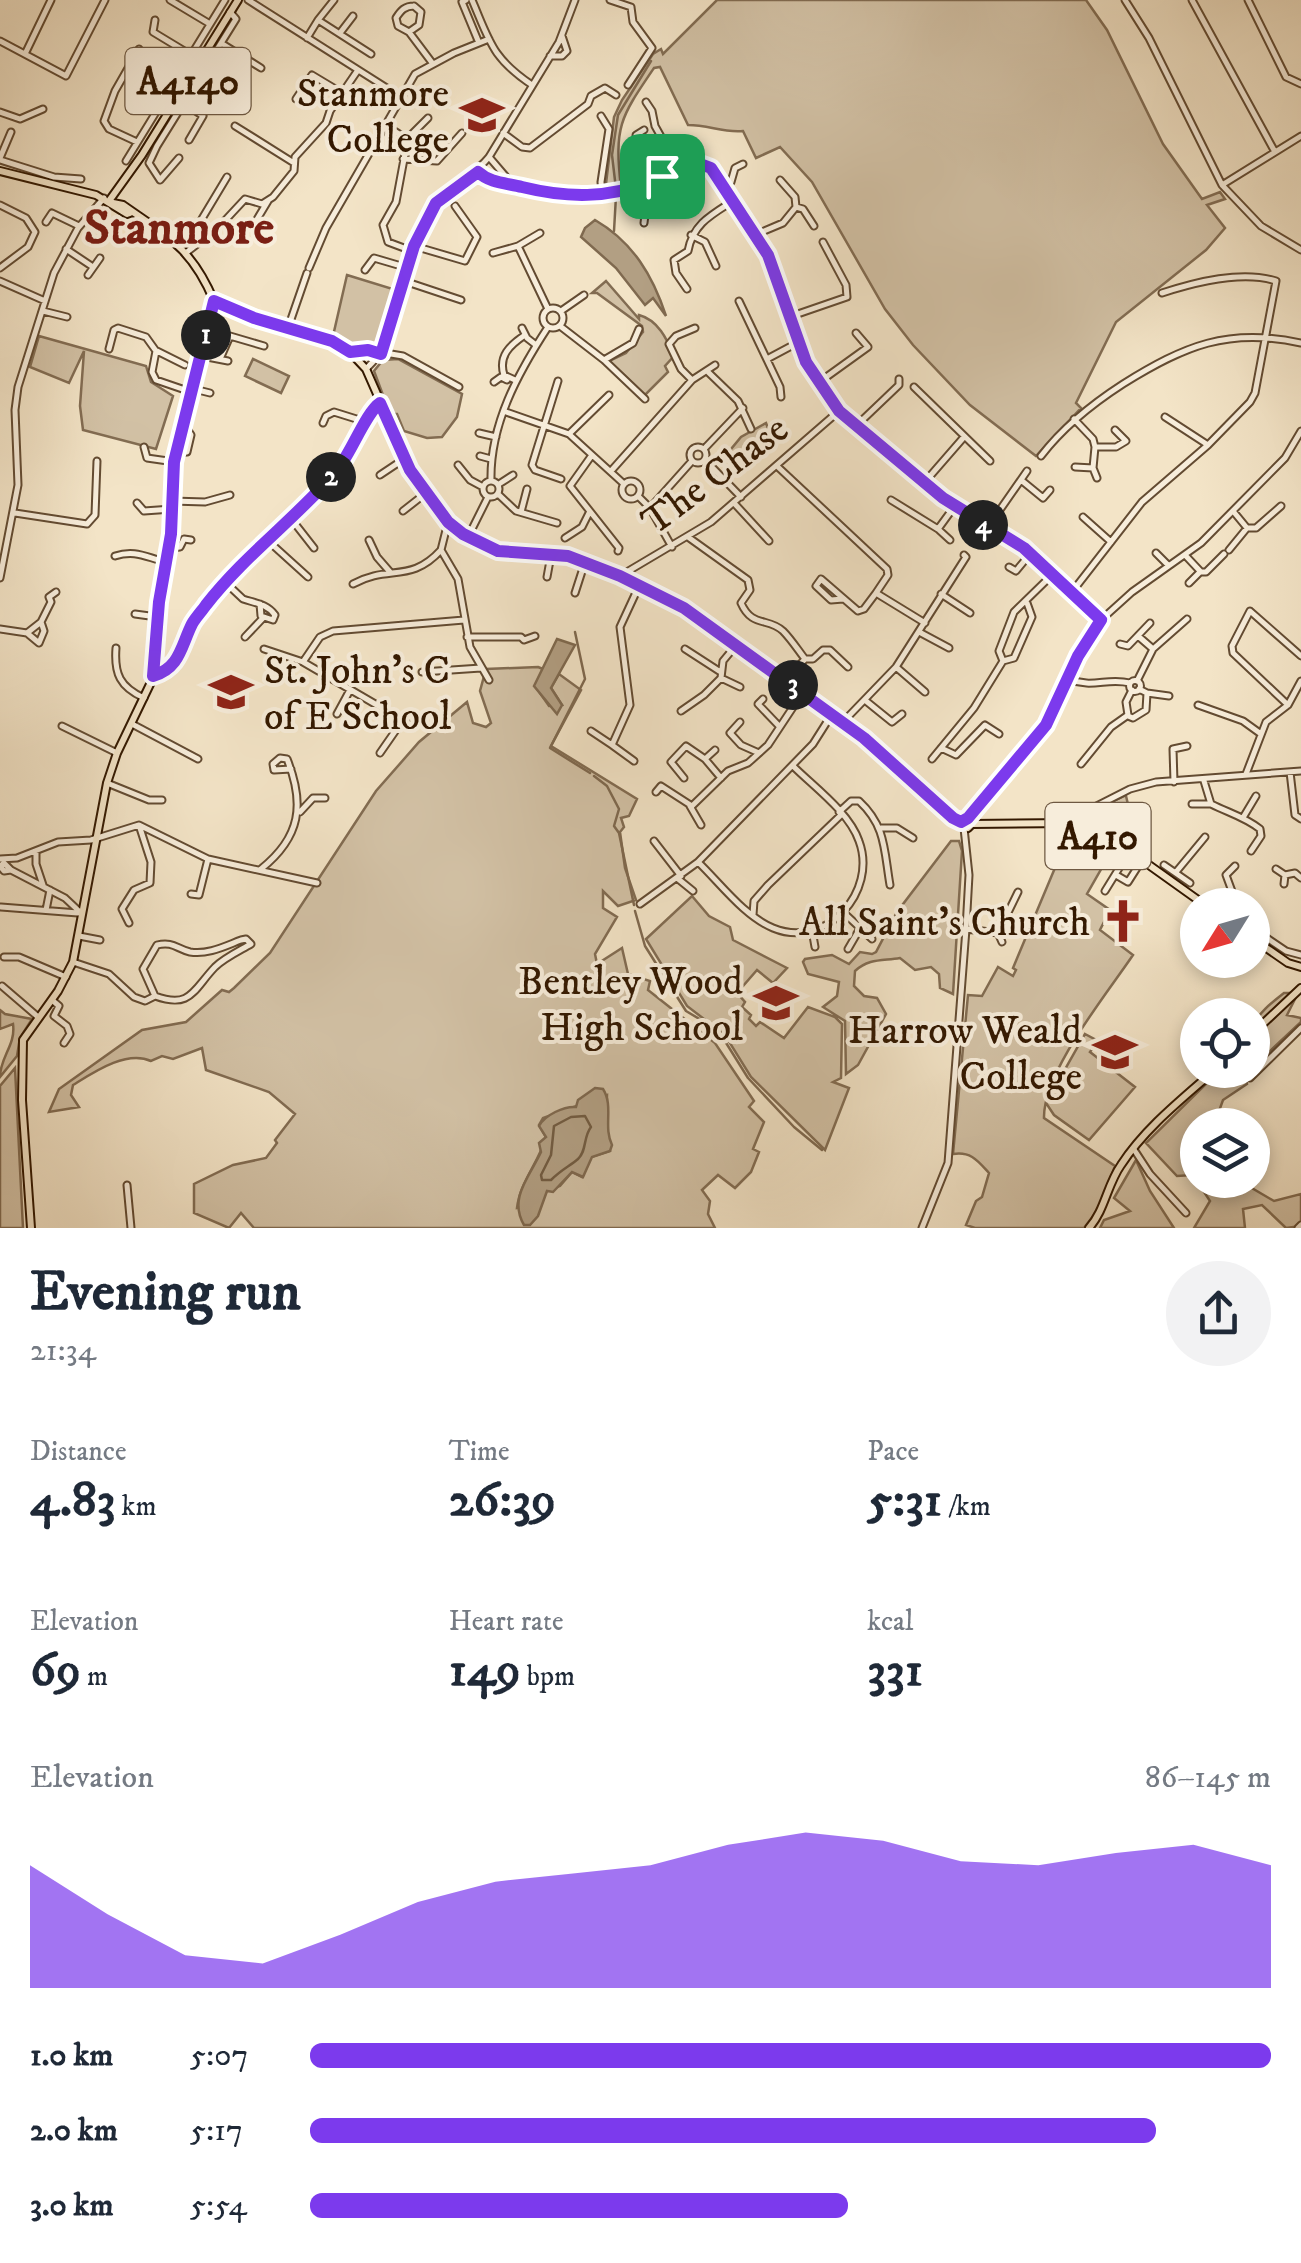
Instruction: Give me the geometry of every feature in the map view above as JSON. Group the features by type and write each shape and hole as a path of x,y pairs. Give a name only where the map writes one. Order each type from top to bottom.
{"main road":[{"name":"A4140","path":"109,201 154,144 172,106 218,40 238,0"},
{"path":"1,171 43,178 123,205"},
{"path":"119,188 123,205 130,213 187,252 214,301 332,341 350,352 366,369 404,458 426,493 448,522 468,537 498,551 585,562 684,608 843,722 889,758 953,818 966,823"},
{"path":"109,201 130,213"},
{"path":"31,1228 20,1068 23,1040 73,962 106,783 152,678 169,548 174,462 214,301"},
{"name":"A410","path":"966,823 1071,823 1142,860 1181,888"},
{"path":"1270,953 1300,977 1270,1013"},
{"path":"1090,1228 1133,1148 1196,1088"}],"street":[{"path":"25,54 51,0"},
{"path":"0,41 66,76 104,0"},
{"path":"170,0 210,24"},
{"path":"126,161 225,0"},
{"path":"248,0 401,98"},
{"path":"307,38 334,0"},
{"path":"478,43 462,2 469,0 506,68 532,85"},
{"path":"366,369 381,354 413,248 436,203 478,172 489,157 562,36 576,0"},
{"path":"610,0 631,6"},
{"path":"631,6 638,0"},
{"path":"1125,0 1149,38 1222,185 1261,226 1301,250"},
{"path":"1192,0 1275,152"},
{"path":"1248,0 1286,76 1301,84"},
{"path":"410,32 421,19 414,3 396,18 398,26 410,32 433,64"},
{"path":"628,84 652,48 632,22 631,6"},
{"path":"217,12 229,15"},
{"path":"340,34 353,16"},
{"path":"155,20 153,32 191,55"},
{"path":"318,20 371,54"},
{"path":"205,32 261,68"},
{"path":"550,56 562,56 567,51 562,36"},
{"path":"288,328 326,228 415,74 489,39"},
{"path":"179,158 160,180 149,160 154,144 196,85 218,40"},
{"path":"137,142 108,129 104,121 115,91 140,49"},
{"path":"256,221 294,171 296,157 326,123 358,70"},
{"path":"296,99 312,75 342,93"},
{"path":"196,85 208,96 219,94"},
{"path":"502,133 530,148 588,104 591,96 605,88 616,95"},
{"path":"162,102 172,106"},
{"path":"646,102 654,126 678,166"},
{"path":"184,103 203,116 189,140"},
{"path":"0,112 20,118 43,109"},
{"path":"601,116 609,128 602,195"},
{"path":"428,118 406,140 396,202 383,232 388,242 465,261 477,237 455,206"},
{"path":"384,125 406,140"},
{"path":"148,126 158,130"},
{"path":"235,126 294,163"},
{"path":"641,185 636,135 644,130"},
{"path":"11,132 0,159 43,178 81,179"},
{"path":"403,159 437,161 462,134"},
{"path":"1222,185 1301,136"},
{"path":"489,157 513,185"},
{"path":"478,172 484,178 553,194 602,195 650,182 678,166 705,164 756,235 776,272 797,343 818,383 839,411 954,506 1030,554 1101,620"},
{"path":"724,188 732,182 735,168 742,164"},
{"path":"0,180 1,171"},
{"path":"662,176 672,200 670,210"},
{"path":"204,239 197,227 227,177"},
{"path":"756,235 784,223 796,207 795,197 780,180"},
{"path":"644,223 650,182"},
{"path":"187,252 245,198 262,204 268,201"},
{"path":"0,578 18,485 18,387 66,249 79,226 109,201"},
{"path":"687,289 676,273 674,260 688,250 691,235 700,223 732,201"},
{"path":"0,206 26,218 35,232 28,246 0,268"},
{"path":"796,207 804,209 814,226"},
{"path":"46,222 52,213 79,226"},
{"path":"784,223 790,233"},
{"path":"493,254 540,233"},
{"path":"691,235 705,242 716,266"},
{"path":"789,317 847,297 846,286 823,242"},
{"path":"518,246 548,309"},
{"path":"66,249 93,267"},
{"path":"88,275 100,258"},
{"path":"365,270 374,258 408,268"},
{"path":"1072,592 1142,502 1208,446 1255,393 1274,279 1203,282 1162,292"},
{"path":"0,281 45,301"},
{"path":"404,281 461,300"},
{"path":"548,309 561,311 584,295"},
{"path":"738,301 780,387 781,397"},
{"path":"548,309 543,318 548,327"},
{"path":"42,311 66,317"},
{"path":"560,326 564,318 561,311"},
{"path":"548,327 560,326 604,360 645,400"},
{"path":"491,480 490,459 515,382 548,327"},
{"path":"109,348 118,328 147,338 156,351 185,365"},
{"path":"692,380 681,369 669,344 676,336 695,328"},
{"path":"604,360 633,343 640,329"},
{"path":"515,382 504,375 502,364 510,346 523,331 536,345"},
{"path":"818,383 868,347 856,332"},
{"path":"200,356 224,360 230,336 264,346"},
{"path":"1041,456 1096,401 1172,354 1204,343 1266,338 1301,343"},
{"path":"766,359 797,343"},
{"path":"350,352 368,350 403,356 459,387"},
{"path":"156,351 152,372 156,380 210,393"},
{"path":"611,472 692,380 716,365"},
{"path":"708,372 743,408 751,429"},
{"path":"494,382 501,377 515,382"},
{"path":"855,427 899,386 899,379"},
{"path":"558,381 532,465 535,470 562,479"},
{"path":"914,386 990,461"},
{"path":"569,434 609,395"},
{"path":"152,678 171,667 181,654 192,624 226,582 334,474 352,450 372,408 380,403"},
{"path":"741,497 705,460 704,449 743,408"},
{"name":"The Chase","path":"620,576 688,538 839,411"},
{"path":"323,423 334,412 366,422"},
{"path":"504,412 569,434 624,484"},
{"path":"1165,417 1208,446"},
{"path":"1074,419 1096,448 1096,478"},
{"path":"1096,448 1116,448 1126,441 1115,430"},
{"path":"922,1228 948,1163 969,875 966,823 1046,725 1101,620 1185,555 1233,511 1298,447 1301,432"},
{"path":"479,433 496,438"},
{"path":"924,483 964,437"},
{"path":"144,447 147,458 174,462"},
{"path":"650,508 692,461 692,450 704,449"},
{"path":"480,456 490,459"},
{"path":"592,456 570,482 618,551"},
{"path":"380,475 404,458"},
{"path":"692,461 699,464 705,460"},
{"path":"14,514 86,524 95,515 97,461"},
{"path":"458,465 470,480 483,486 488,497"},
{"path":"777,466 887,569 888,575 876,593 858,611 821,579 816,586 831,600 843,599"},
{"path":"1075,468 1093,468"},
{"path":"988,528 1027,471"},
{"path":"498,484 513,476"},
{"path":"491,480 498,484"},
{"path":"483,486 491,480"},
{"path":"1021,480 1044,498 1050,490"},
{"path":"498,484 498,494 507,504 557,523"},
{"path":"624,484 637,484 638,496 650,508 672,548"},
{"path":"624,484 625,498 632,500 638,496"},
{"path":"521,512 527,489"},
{"path":"403,511 426,493"},
{"path":"468,537 488,497 498,494"},
{"path":"136,503 144,511 230,495"},
{"path":"891,500 950,540"},
{"path":"734,503 770,541"},
{"path":"938,529 954,506"},
{"path":"1189,583 1200,572 1206,572 1247,528 1256,528 1281,506"},
{"path":"1233,511 1247,528"},
{"path":"565,538 577,532 588,513"},
{"path":"289,516 314,548"},
{"path":"1083,516 1111,542"},
{"path":"353,584 390,572 419,570 441,550 448,522"},
{"path":"688,538 748,580 750,590 741,603 744,610 758,623 782,630 805,659"},
{"path":"169,548 180,548 184,539 191,540"},
{"path":"266,540 308,577"},
{"path":"368,540 390,572"},
{"path":"441,550 458,580 468,637 490,680"},
{"path":"115,556 128,552 150,554 167,562"},
{"path":"1156,553 1168,566"},
{"path":"1009,567 1016,571 1030,554"},
{"path":"546,577 551,555"},
{"path":"1185,555 1200,572"},
{"path":"843,722 896,667 964,556"},
{"path":"576,593 585,562"},
{"path":"1004,661 999,651 1014,612 1052,574"},
{"path":"226,582 243,599 260,604 275,615 272,620 263,618 260,604"},
{"path":"615,748 630,704 620,627 639,586"},
{"path":"27,632 41,622 52,602 49,597 56,592"},
{"path":"201,592 210,600"},
{"path":"876,593 925,624"},
{"path":"941,594 970,613"},
{"path":"932,759 1004,661 1014,658 1032,617 1027,603"},
{"path":"1288,705 1233,653 1232,646 1250,610 1301,656"},
{"path":"135,614 158,618"},
{"path":"245,637 263,618"},
{"path":"303,662 320,637 333,631 464,620"},
{"path":"1128,715 1126,702 1153,649 1187,620"},
{"path":"0,629 27,632 40,644 44,631 41,622"},
{"path":"1120,644 1128,646 1150,623"},
{"path":"920,632 949,648"},
{"path":"468,637 524,640 535,636"},
{"path":"1138,636 1153,649"},
{"path":"681,711 704,695 737,644"},
{"path":"116,648 114,668 119,680 130,692 144,698"},
{"path":"685,648 740,687"},
{"path":"264,649 303,662 409,721 396,730 380,753"},
{"path":"786,680 805,659 813,659 823,650 830,650 848,667"},
{"path":"896,667 925,692"},
{"path":"422,672 481,668"},
{"path":"1068,679 1088,686 1114,680 1168,696"},
{"path":"1246,774 1266,722 1288,705 1301,681"},
{"path":"1128,715 1133,718 1146,710 1137,687"},
{"path":"337,714 350,690"},
{"path":"690,806 721,778 759,754 803,692"},
{"path":"763,699 758,704 779,726"},
{"path":"865,700 892,722 902,714"},
{"path":"1198,705 1243,721 1261,734"},
{"path":"640,904 698,862 813,744 832,714"},
{"path":"968,715 999,734"},
{"path":"1081,764 1111,728 1128,715"},
{"path":"740,722 730,732 741,745 759,754"},
{"path":"132,724 198,759"},
{"path":"62,726 117,753"},
{"path":"941,748 956,755 982,726"},
{"path":"591,731 634,761"},
{"path":"684,778 671,762 686,746 705,759 721,778"},
{"path":"1174,782 1173,749 1187,746"},
{"path":"705,759 715,750"},
{"path":"698,862 753,915 776,930 812,930 844,913 860,888 864,863 859,840 851,824 792,766"},
{"path":"291,769 298,786 298,814"},
{"path":"1071,823 1073,818 1130,789 1156,782 1301,771"},
{"path":"1290,772 1294,815 1301,819"},
{"path":"1204,780 1211,804"},
{"path":"106,783 149,800 162,800"},
{"path":"656,792 662,786 670,794 675,792 701,824"},
{"path":"1244,816 1256,796"},
{"path":"261,869 271,862 298,814 313,798 325,798"},
{"path":"753,915 754,901 851,802 859,800 881,828 890,885"},
{"path":"1192,804 1211,804 1244,816 1262,832 1251,851"},
{"path":"128,923 122,909 128,896 150,883 151,862 138,825"},
{"path":"0,860 66,840 94,839 138,825 147,826 192,854 316,884"},
{"path":"881,828 897,828 913,838"},
{"path":"1167,878 1205,837"},
{"path":"654,841 694,891"},
{"path":"36,851 43,885"},
{"path":"23,856 13,871 43,885 81,913"},
{"path":"191,894 200,895 208,859"},
{"path":"1116,875 1128,882 1142,860"},
{"path":"271,862 274,872"},
{"path":"1164,864 1190,883"},
{"path":"1105,891 1121,866"},
{"path":"1231,888 1226,875 1235,866"},
{"path":"1276,869 1301,878"},
{"path":"1284,875 1284,884"},
{"path":"46,910 50,890"},
{"path":"1002,942 998,933 1018,892"},
{"path":"738,901 754,901"},
{"path":"1,907 81,913"},
{"path":"844,913 872,939"},
{"path":"966,929 998,933"},
{"path":"812,930 814,947"},
{"path":"848,950 859,930"},
{"path":"78,936 100,940"},
{"path":"241,940 250,944 217,964 186,999 172,1002 155,996 143,970 157,945 166,943 188,952 211,952 241,940"},
{"path":"1270,940 1301,955"},
{"path":"211,952 217,964"},
{"path":"4,957 20,957 68,974"},
{"path":"73,962 109,974 134,997 145,1001 155,996"},
{"path":"2,986 38,1017"},
{"path":"52,1000 59,1006 54,1016 68,1026 70,1034 64,1043"},
{"path":"1270,1058 1301,1028"},
{"path":"1133,1148 1150,1174 1186,1213"},
{"path":"127,1185 130,1228"}],"shaded area":[{"path":"717,0 1086,0 1107,30 1163,144 1202,199 1220,192 1225,199 1207,205 1225,228 1206,250 1116,322 1076,403 1081,408 1036,456 970,405 913,345 885,309 812,182 780,147 756,158 743,131 688,125 660,67 654,68 622,124 618,150 621,188 605,192 614,117 622,100 653,54 661,49 663,54"},
{"path":"347,275 396,290 379,350 362,345 349,348 333,336"},
{"path":"606,281 639,319 639,315 657,326 674,356 665,366 668,372 645,395 609,361 626,353 643,332 642,326 592,293"},
{"path":"39,336 146,366 151,382 173,396 156,449 83,430 80,406 84,351 69,383 30,367"},
{"path":"253,359 289,376 281,393 245,376"},
{"path":"398,359 462,394 457,417 442,437 427,438 404,431 397,414 390,414 374,371 383,360"},
{"path":"766,423 772,439 741,467 727,454 741,437"},
{"path":"486,669 543,669 535,686 549,706 562,705 551,688 559,674 581,690 551,746 637,799 629,816 621,818 624,827 620,832 625,868 636,900 618,906 603,891 603,908 617,917 595,954 597,964 622,948 628,974 650,981 648,990 715,1043 754,1101 749,1107 764,1122 753,1149 759,1152 751,1172 735,1188 718,1175 702,1190 710,1201 708,1214 715,1228 254,1228 241,1213 229,1228 194,1213 194,1184 233,1165 266,1158 295,1114 269,1092 206,1070 202,1048 173,1059 131,1058 110,1064 73,1085 71,1095 79,1107 49,1112 59,1089 142,1030 186,1022 222,990 229,992 234,988 270,953 376,791 419,742 467,702 473,723 486,727 491,723 480,691","holes":["607,1095 606,1133 610,1151 591,1157 582,1177 572,1172 560,1186 547,1190 541,1204 517,1208 546,1137 539,1125 543,1118"]},
{"path":"1124,796 1140,855 1084,821 1083,815"},
{"path":"1061,830 1072,831 1112,850 1087,894 1110,910 1100,930 1133,955 1065,1057 1046,1099 1044,1118 1115,1166 1100,1207 1084,1228 975,1228 966,1225 976,1201 982,1197 989,1173 969,1156 953,1154 968,995 982,996 998,967 1013,976 1060,856 1056,845"},
{"path":"951,841 959,841 962,851 953,994 940,988 939,974 931,967 915,970 900,958 860,967 855,971 854,986 864,996 877,998 886,1014 858,1065 846,1074 845,1021 823,1007 837,996 839,982 808,974 803,962 832,955 849,964 860,952 876,952 897,912"},
{"path":"692,896 709,916 730,927 733,940 787,968 773,983 757,970 737,993 756,1026 760,1022 784,1038 808,1007 835,1017 842,1024 841,1078 833,1082 849,1088 825,1150 751,1077 725,1035 687,1006 646,939"},
{"path":"1284,993 1298,993 1287,1015 1301,1018 1301,1022 1270,1051 1270,1005"},
{"path":"0,1010 32,1019 20,1038 17,1056 0,1077 13,1024 0,1029"},
{"path":"1085,1034 1098,1041 1090,1052 1135,1087 1089,1140 1054,1115 1046,1103"},
{"path":"15,1068 23,1228 0,1228 0,1086"},
{"path":"1202,1088 1241,1088 1223,1100 1220,1108 1181,1108"},
{"path":"1180,1109 1180,1176 1146,1143"},
{"path":"1136,1160 1174,1228 1100,1228 1104,1220 1130,1211 1114,1198"},
{"path":"1301,1194 1301,1226 1286,1228 1262,1205 1243,1209 1245,1228 1194,1228 1210,1201 1208,1198 1274,1201"}],"water":[{"path":"595,220 640,261 666,316 653,298 645,305 616,268 581,237"},
{"path":"557,639 575,645 551,688 562,705 557,714 534,686"},
{"path":"595,1088 603,1089 606,1096 610,1151 592,1157 583,1177 572,1172 553,1192 547,1191 538,1216 530,1225 524,1225 519,1196 541,1152 539,1143 546,1137 539,1126 555,1112 576,1107 578,1100"}],"waterway":[{"path":"616,189 612,155 618,115 651,61"},
{"path":"614,231 616,196"},
{"path":"575,632 585,679 550,748 590,773"},
{"path":"594,776 607,786 619,809 614,826 619,833 634,905"},
{"path":"635,911 645,946 686,1011 718,1030 748,1078 794,1127 822,1150"}],"place":[{"name":"Stanmore College","path":"482,115"},
{"name":"St. John's C of E School","path":"231,692"},
{"name":"All Saint's Church","path":"1123,921"},
{"name":"Bentley Wood High School","path":"776,1003"},
{"name":"Harrow Weald College","path":"1115,1052"}],"district":[{"name":"Stanmore","path":"179,225"}],"route":[{"path":"685,163 711,168 768,255 806,362 839,411 943,498 1024,548 1101,620 1078,656 1046,725 968,818 961,822 953,818 864,738 684,608 620,576 568,556 498,551 463,534 448,522 410,470 380,403 372,408 352,450 334,474 210,600 192,624 181,654 171,667 153,676 159,602 171,534 174,462 214,301 254,318 332,341 350,352 361,349 381,354 414,246 436,203 478,172 499,183 578,196 614,193 662,176 685,163"}]}
